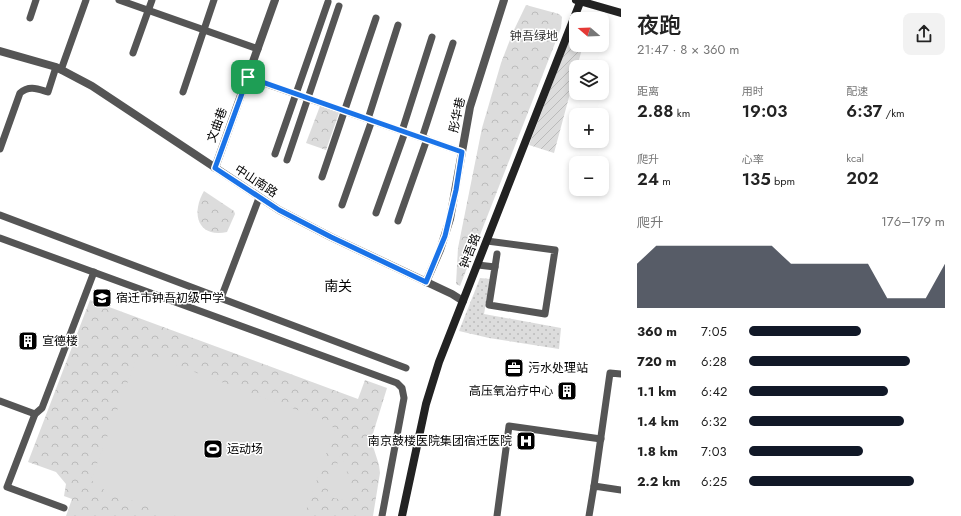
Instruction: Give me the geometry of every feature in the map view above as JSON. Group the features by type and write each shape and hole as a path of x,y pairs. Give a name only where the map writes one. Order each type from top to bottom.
{"street":[{"name":"文曲巷","path":"215,168 275,0"},
{"name":"彤华巷","path":"426,282 447,230 456,190 466,123 504,0"},
{"path":"578,0 621,13"},
{"name":"钟吾路","path":"402,516 426,404 439,362 478,265 578,0"},
{"name":"中山南路","path":"0,51 59,68 92,86 279,210 331,237 452,294 463,301"}],"lane":[{"path":"30,18 36,0"},
{"path":"0,149 20,93 33,88 48,92 86,0"},
{"path":"119,0 258,49"},
{"path":"134,53 152,0"},
{"path":"183,92 214,0"},
{"path":"275,154 328,2"},
{"path":"287,160 339,6"},
{"path":"322,177 376,18"},
{"path":"342,205 370,120 398,25"},
{"path":"376,213 432,37"},
{"path":"398,221 453,43"},
{"path":"248,77 462,152"},
{"path":"221,298 259,198"},
{"path":"0,215 406,368"},
{"path":"0,238 397,383 402,388 404,398 382,516"},
{"path":"487,241 555,250 545,314 489,305 497,254"},
{"path":"478,265 495,267"},
{"path":"64,508 7,486 35,414 42,408 94,272"},
{"path":"589,516 610,373 621,374"},
{"path":"0,401 35,414"},
{"path":"497,516 509,426 600,439"},
{"path":"594,486 621,490"}],"green space":[{"name":"钟吾绿地","path":"526,5 559,14 562,17 561,28 460,286 456,284 458,248 482,128 501,63 513,32"},
{"path":"569,40 569,52 581,52 579,60 569,60 569,97 554,153 529,145"},
{"path":"320,106 339,113 326,150 306,143"},
{"path":"204,191 234,211 235,214 227,232 217,233 209,231 199,222 198,208"},
{"path":"480,278 490,279 484,314 561,328 559,349 489,338 459,331"},
{"name":"宿迁市钟吾初级中学","path":"90,300 358,399 365,380 387,388 371,440 380,473 373,516 66,516 72,499 64,496 66,484 56,472 28,462"},
{"path":"151,356 322,419 335,429 304,516 176,516 107,492 91,480 137,357"},
{"path":"341,453 355,497 348,499 336,499 326,496"}],"place":[{"name":"宿迁市钟吾初级中学","path":"102,298"},
{"name":"宣德楼","path":"28,341"},
{"name":"污水处理站","path":"514,368"},
{"name":"高压氧治疗中心","path":"567,391"},
{"name":"南京鼓楼医院集团宿迁医院","path":"526,441"},
{"name":"运动场","path":"213,449"}],"district":[{"name":"南关","path":"338,286"}],"route":[{"path":"248,77 462,152 450,218 440,250 426,282 331,237 279,210 215,168 248,77"}]}
